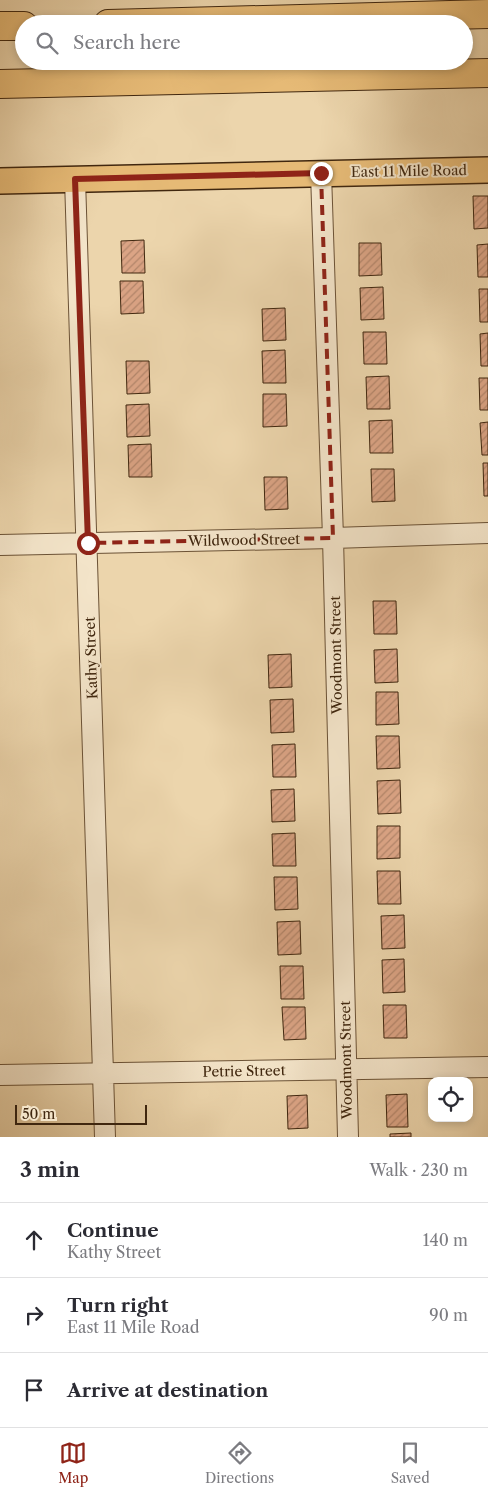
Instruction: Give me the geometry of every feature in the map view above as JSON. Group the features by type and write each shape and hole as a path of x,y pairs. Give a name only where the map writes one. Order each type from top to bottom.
{"highway":[{"path":"450,15 488,14"},
{"path":"0,26 15,26"},
{"path":"0,84 488,73"}],"main road":[{"name":"East 11 Mile Road","path":"0,181 488,170"}],"street":[{"name":"Woodmont Street","path":"321,173 333,538 348,1137"},
{"name":"Kathy Street","path":"75,179 88,543 105,1137"},
{"name":"Wildwood Street","path":"0,545 488,533"},
{"name":"Petrie Street","path":"0,1075 488,1067"}],"highlighted area":[{"path":"321,173 333,538 88,543 75,179"}],"building":[{"path":"473,196 488,196 488,228 474,229"},
{"path":"144,240 145,273 122,273 121,241"},
{"path":"359,243 381,243 382,275 359,276"},
{"path":"488,244 488,277 478,277 477,245"},
{"path":"120,281 143,281 144,313 121,314"},
{"path":"383,287 384,319 361,320 360,288"},
{"path":"479,289 488,289 488,322 480,322"},
{"path":"285,308 286,340 263,341 262,309"},
{"path":"363,332 386,332 387,364 364,364"},
{"path":"488,333 488,366 481,366 480,334"},
{"path":"285,350 286,383 263,383 262,351"},
{"path":"126,361 149,361 150,393 127,394"},
{"path":"389,376 390,409 367,409 366,377"},
{"path":"479,378 488,378 488,410 480,410"},
{"path":"263,394 286,394 287,426 263,427"},
{"path":"149,404 150,436 127,437 126,405"},
{"path":"392,420 393,453 370,453 369,421"},
{"path":"488,422 488,455 482,455 480,423"},
{"path":"151,444 152,477 129,477 128,445"},
{"path":"483,463 488,463 488,496 484,496"},
{"path":"371,469 394,469 395,501 372,502"},
{"path":"264,477 287,477 288,509 265,510"},
{"path":"373,601 396,601 397,634 374,634"},
{"path":"397,649 398,682 375,683 374,650"},
{"path":"291,654 292,687 269,688 268,655"},
{"path":"376,692 398,692 399,724 376,725"},
{"path":"293,699 294,732 271,733 270,700"},
{"path":"376,736 399,736 400,768 377,769"},
{"path":"295,744 296,777 273,777 272,745"},
{"path":"400,780 401,813 378,814 377,781"},
{"path":"294,789 295,821 272,822 271,790"},
{"path":"377,826 400,826 400,858 377,859"},
{"path":"295,833 296,866 273,866 272,834"},
{"path":"377,871 400,871 401,904 378,904"},
{"path":"274,877 297,877 298,909 275,910"},
{"path":"404,915 405,948 382,949 381,916"},
{"path":"300,921 301,954 278,955 277,922"},
{"path":"404,959 405,992 383,993 382,960"},
{"path":"280,966 303,966 304,999 281,999"},
{"path":"383,1005 406,1005 407,1038 384,1038"},
{"path":"282,1007 305,1007 306,1039 284,1040"},
{"path":"407,1094 408,1127 387,1127 386,1095"},
{"path":"307,1095 308,1128 288,1129 287,1096"},
{"path":"411,1133 411,1137 390,1137 390,1134"}],"route":[{"path":"88,543 75,179 321,173"}]}
